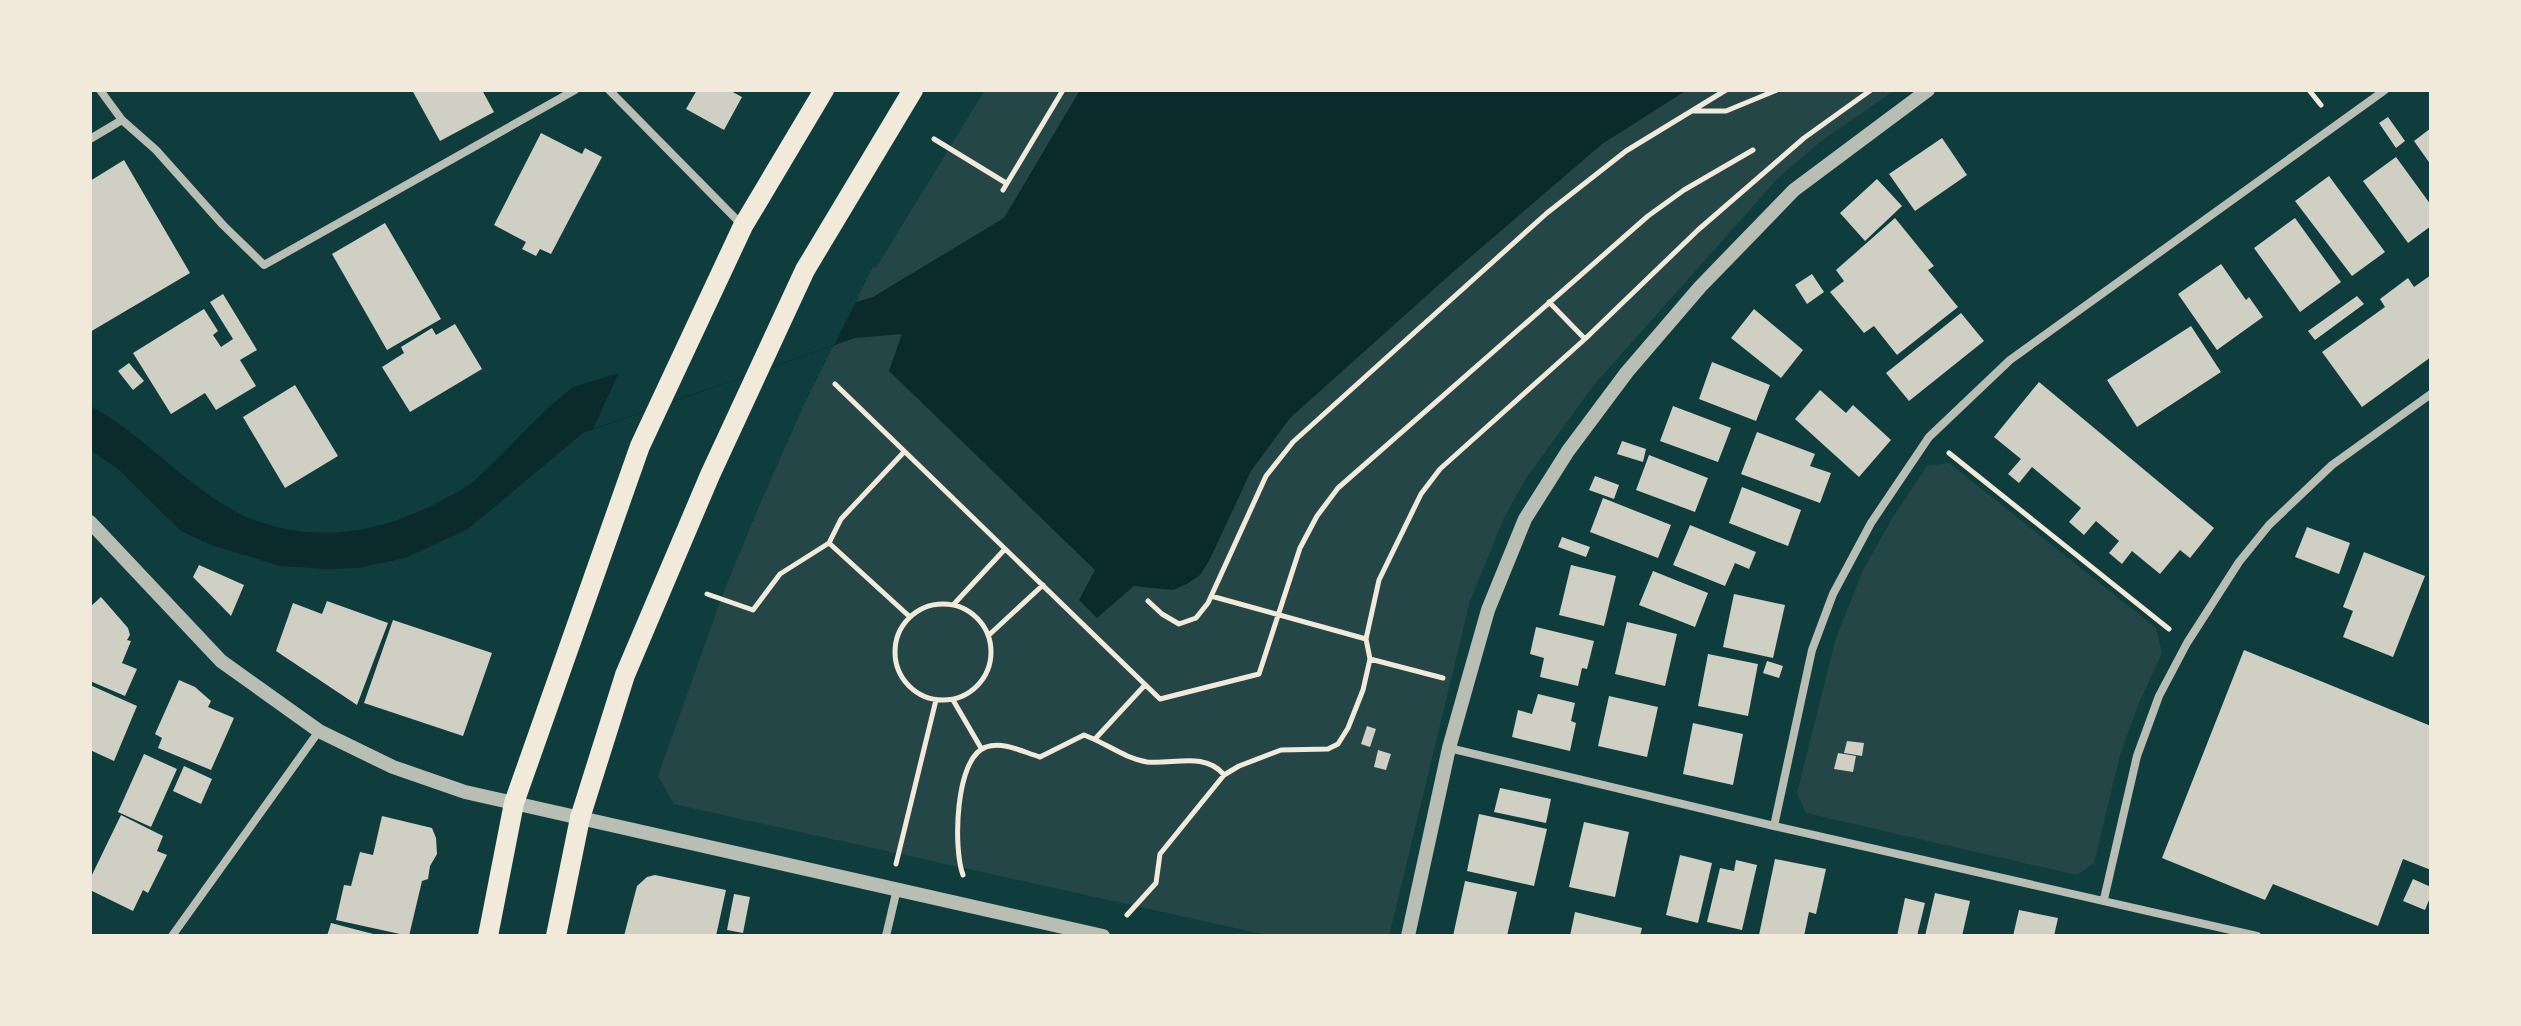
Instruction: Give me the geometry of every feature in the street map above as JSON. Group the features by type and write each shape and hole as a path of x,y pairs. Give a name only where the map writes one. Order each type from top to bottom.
{"main road":[{"path":"488,936 514,803 640,446 743,226 824,90"},
{"path":"556,936 580,818 619,691 710,475 805,270 913,90"}],"street":[{"path":"100,90 122,120 156,150 223,225 264,265 575,90"},
{"path":"609,90 743,226"},
{"path":"1408,936 1449,748 1488,610 1525,519 1568,451 1627,372 1700,287 1794,190 1928,90"},
{"path":"1774,826 1812,650 1833,594 1871,523 1929,437 2010,360 2385,90"},
{"path":"90,139 122,120"},
{"path":"2104,899 2137,756 2159,696 2187,643 2239,562 2269,525 2332,465 2431,394"},
{"path":"92,530 221,661 319,731 393,767 465,792 1103,936"},
{"path":"172,936 319,731"},
{"path":"1449,748 2257,936"},
{"path":"886,936 897,889"}],"path":[{"path":"934,139 1004,186 1063,90"},
{"path":"1148,601 1179,624 1196,618 1211,596 1266,476 1293,442 1547,213 1626,151 1726,90"},
{"path":"1691,111 1726,111 1777,90"},
{"path":"1127,915 1156,883 1160,854 1224,775 1281,750 1328,749 1338,744 1363,690 1370,659 1366,639 1379,580 1421,494 1440,469 1585,339 1698,230 1804,138 1871,90"},
{"path":"835,384 1160,699 1259,674 1300,548 1317,516 1338,488 1648,216 1684,190 1753,150"},
{"path":"1549,302 1585,339"},
{"path":"1929,437 2187,643"},
{"path":"707,594 753,610 780,574 829,543 841,519 904,452"},
{"path":"829,543 910,617"},
{"path":"954,604 1005,549"},
{"path":"989,635 1043,585"},
{"path":"1211,596 1366,639"},
{"path":"939,603 954,604 981,621 989,635 992,652 985,676 968,694 953,700 936,700 920,695 908,686 899,673 895,658 901,627 910,617 924,607 939,603"},
{"path":"1370,659 1467,684"},
{"path":"1095,739 1145,685"},
{"path":"896,864 936,700"},
{"path":"953,700 981,748"},
{"path":"965,880 959,855 957,808 969,769 981,748 997,744 1040,757 1084,735 1147,762 1191,760 1207,763 1224,775"}],"shaded area":[{"path":"985,90 1895,90 1820,142 1778,178 1593,386 1527,477 1504,518 1470,601 1389,936 1271,936 674,804 658,776 724,591 802,409 873,267 876,268"},
{"path":"1080,90 1687,90 1602,144 1290,418 1251,471 1200,575 1173,590 1134,586 1097,618 1079,600 1095,570 889,371 902,334 855,338 583,433 468,529 405,558 357,568 281,566 211,545 181,531 118,469 90,450 90,406 125,428 221,503 275,527 330,533 386,524 414,514 472,482 573,387 873,297 1004,218"},
{"path":"1949,463 2156,628 2162,653 2120,755 2094,863 2077,875 1806,813 1797,793 1836,638 1863,570 1927,466"}],"pier":[{"path":"859,296 834,345 593,429 621,368"}],"building":[{"path":"412,90 482,90 494,112 440,141"},
{"path":"697,90 729,90 742,97 724,130 686,109"},
{"path":"2388,117 2405,141 2396,148 2379,123"},
{"path":"2431,128 2431,165 2414,141"},
{"path":"541,133 582,154 585,148 602,157 551,254 540,249 536,256 522,249 526,242 494,225"},
{"path":"1942,138 1967,175 1915,211 1889,174"},
{"path":"2396,157 2431,205 2431,226 2408,243 2363,181"},
{"path":"124,160 190,273 90,332 90,181"},
{"path":"2329,176 2385,252 2352,276 2295,201"},
{"path":"1877,179 1902,206 1865,241 1840,213"},
{"path":"1895,218 1934,266 1928,270 1958,307 1897,355 1874,326 1864,333 1830,292 1844,281 1836,270"},
{"path":"2295,218 2341,282 2300,312 2254,248"},
{"path":"385,223 441,319 387,350 332,254"},
{"path":"2221,264 2246,300 2249,297 2263,317 2217,350 2178,294"},
{"path":"1812,274 1824,292 1807,304 1795,285"},
{"path":"2431,275 2431,357 2362,407 2322,352 2385,307 2380,299 2408,278 2414,287"},
{"path":"223,294 257,350 240,360 256,386 216,410 205,393 171,414 133,353 204,309 218,331 213,335 221,347 233,339 210,302"},
{"path":"2357,296 2364,304 2315,340 2308,331"},
{"path":"1754,309 1803,350 1781,378 1731,338"},
{"path":"1961,313 1984,341 1909,401 1886,373"},
{"path":"455,324 482,369 410,412 382,367 404,353 401,347 432,328 436,335"},
{"path":"2191,326 2221,372 2137,427 2107,380"},
{"path":"1712,362 1770,385 1756,421 1699,399"},
{"path":"129,363 144,381 133,390 118,371"},
{"path":"2039,382 2214,528 2190,558 2180,550 2160,574 2132,551 2122,564 2109,553 2119,541 2096,521 2084,535 2069,522 2081,508 2032,467 2019,483 2008,474 2021,459 1994,437"},
{"path":"295,385 338,456 285,488 243,417"},
{"path":"1820,390 1846,413 1853,405 1891,440 1859,477 1795,419"},
{"path":"1673,406 1731,428 1718,462 1660,441"},
{"path":"1757,432 1815,454 1810,466 1831,473 1820,503 1741,474"},
{"path":"1622,441 1646,449 1643,462 1617,454"},
{"path":"1649,455 1708,478 1695,512 1636,490"},
{"path":"1595,476 1619,485 1614,499 1589,490"},
{"path":"1742,487 1801,510 1788,546 1729,523"},
{"path":"1603,498 1671,525 1658,558 1590,532"},
{"path":"1690,525 1756,552 1749,569 1735,563 1725,586 1673,565"},
{"path":"2307,527 2350,543 2339,574 2295,557"},
{"path":"1562,537 1590,547 1586,557 1558,547"},
{"path":"2364,552 2425,576 2393,657 2343,637 2353,611 2343,607"},
{"path":"199,565 244,585 231,616 193,577"},
{"path":"1571,565 1616,576 1604,626 1559,615"},
{"path":"1653,571 1708,593 1695,627 1639,605"},
{"path":"1734,594 1785,605 1773,658 1723,647"},
{"path":"101,597 128,628 130,635 127,640 131,641 122,663 137,669 125,696 90,681 90,607"},
{"path":"327,601 388,623 357,705 276,651 293,603 322,614"},
{"path":"393,620 492,653 463,736 364,703"},
{"path":"1627,622 1677,634 1665,686 1615,674"},
{"path":"1536,627 1594,641 1587,669 1582,668 1578,686 1540,677 1544,658 1530,654"},
{"path":"2244,650 2431,726 2431,870 2403,859 2378,926 2273,884 2265,900 2162,858"},
{"path":"1708,654 1758,664 1748,716 1698,706"},
{"path":"1767,661 1783,666 1779,678 1763,673"},
{"path":"179,680 195,687 211,701 208,707 234,718 211,770 158,748 162,738 155,734"},
{"path":"90,685 137,706 114,761 90,750"},
{"path":"1538,694 1575,703 1571,721 1576,723 1570,751 1512,737 1518,710 1532,714"},
{"path":"1609,696 1658,707 1647,757 1598,746"},
{"path":"1693,723 1743,734 1733,785 1683,774"},
{"path":"1367,726 1376,729 1370,747 1361,744"},
{"path":"1847,741 1864,743 1862,756 1844,753"},
{"path":"1378,750 1391,754 1386,770 1374,767"},
{"path":"1838,753 1856,756 1853,772 1834,769"},
{"path":"144,754 177,769 151,827 118,812"},
{"path":"184,766 212,779 201,804 173,791"},
{"path":"1500,788 1551,799 1546,823 1494,812"},
{"path":"1479,814 1547,829 1534,886 1467,871"},
{"path":"121,815 163,836 157,851 167,855 148,893 143,890 133,911 90,890 90,879"},
{"path":"382,816 432,828 436,838 437,854 430,866 428,879 422,881 409,936 336,920 344,885 351,886 360,852 373,855"},
{"path":"1584,822 1629,832 1615,897 1569,887"},
{"path":"1680,855 1712,863 1698,923 1666,915"},
{"path":"1775,859 1826,869 1816,914 1809,912 1804,936 1759,935"},
{"path":"1736,860 1757,865 1742,930 1707,922 1720,868 1734,871"},
{"path":"655,875 726,890 716,936 624,936 637,886 647,877"},
{"path":"2413,879 2431,887 2425,910 2403,901"},
{"path":"1465,881 1517,892 1507,936 1453,936"},
{"path":"1935,893 1970,901 1962,936 1925,936"},
{"path":"734,894 750,897 743,933 727,930"},
{"path":"1905,898 1925,903 1917,936 1897,936"},
{"path":"2019,910 2058,918 2054,936 2013,936"},
{"path":"1575,912 1642,928 1640,936 1570,936"},
{"path":"331,923 377,935 327,936"}]}
